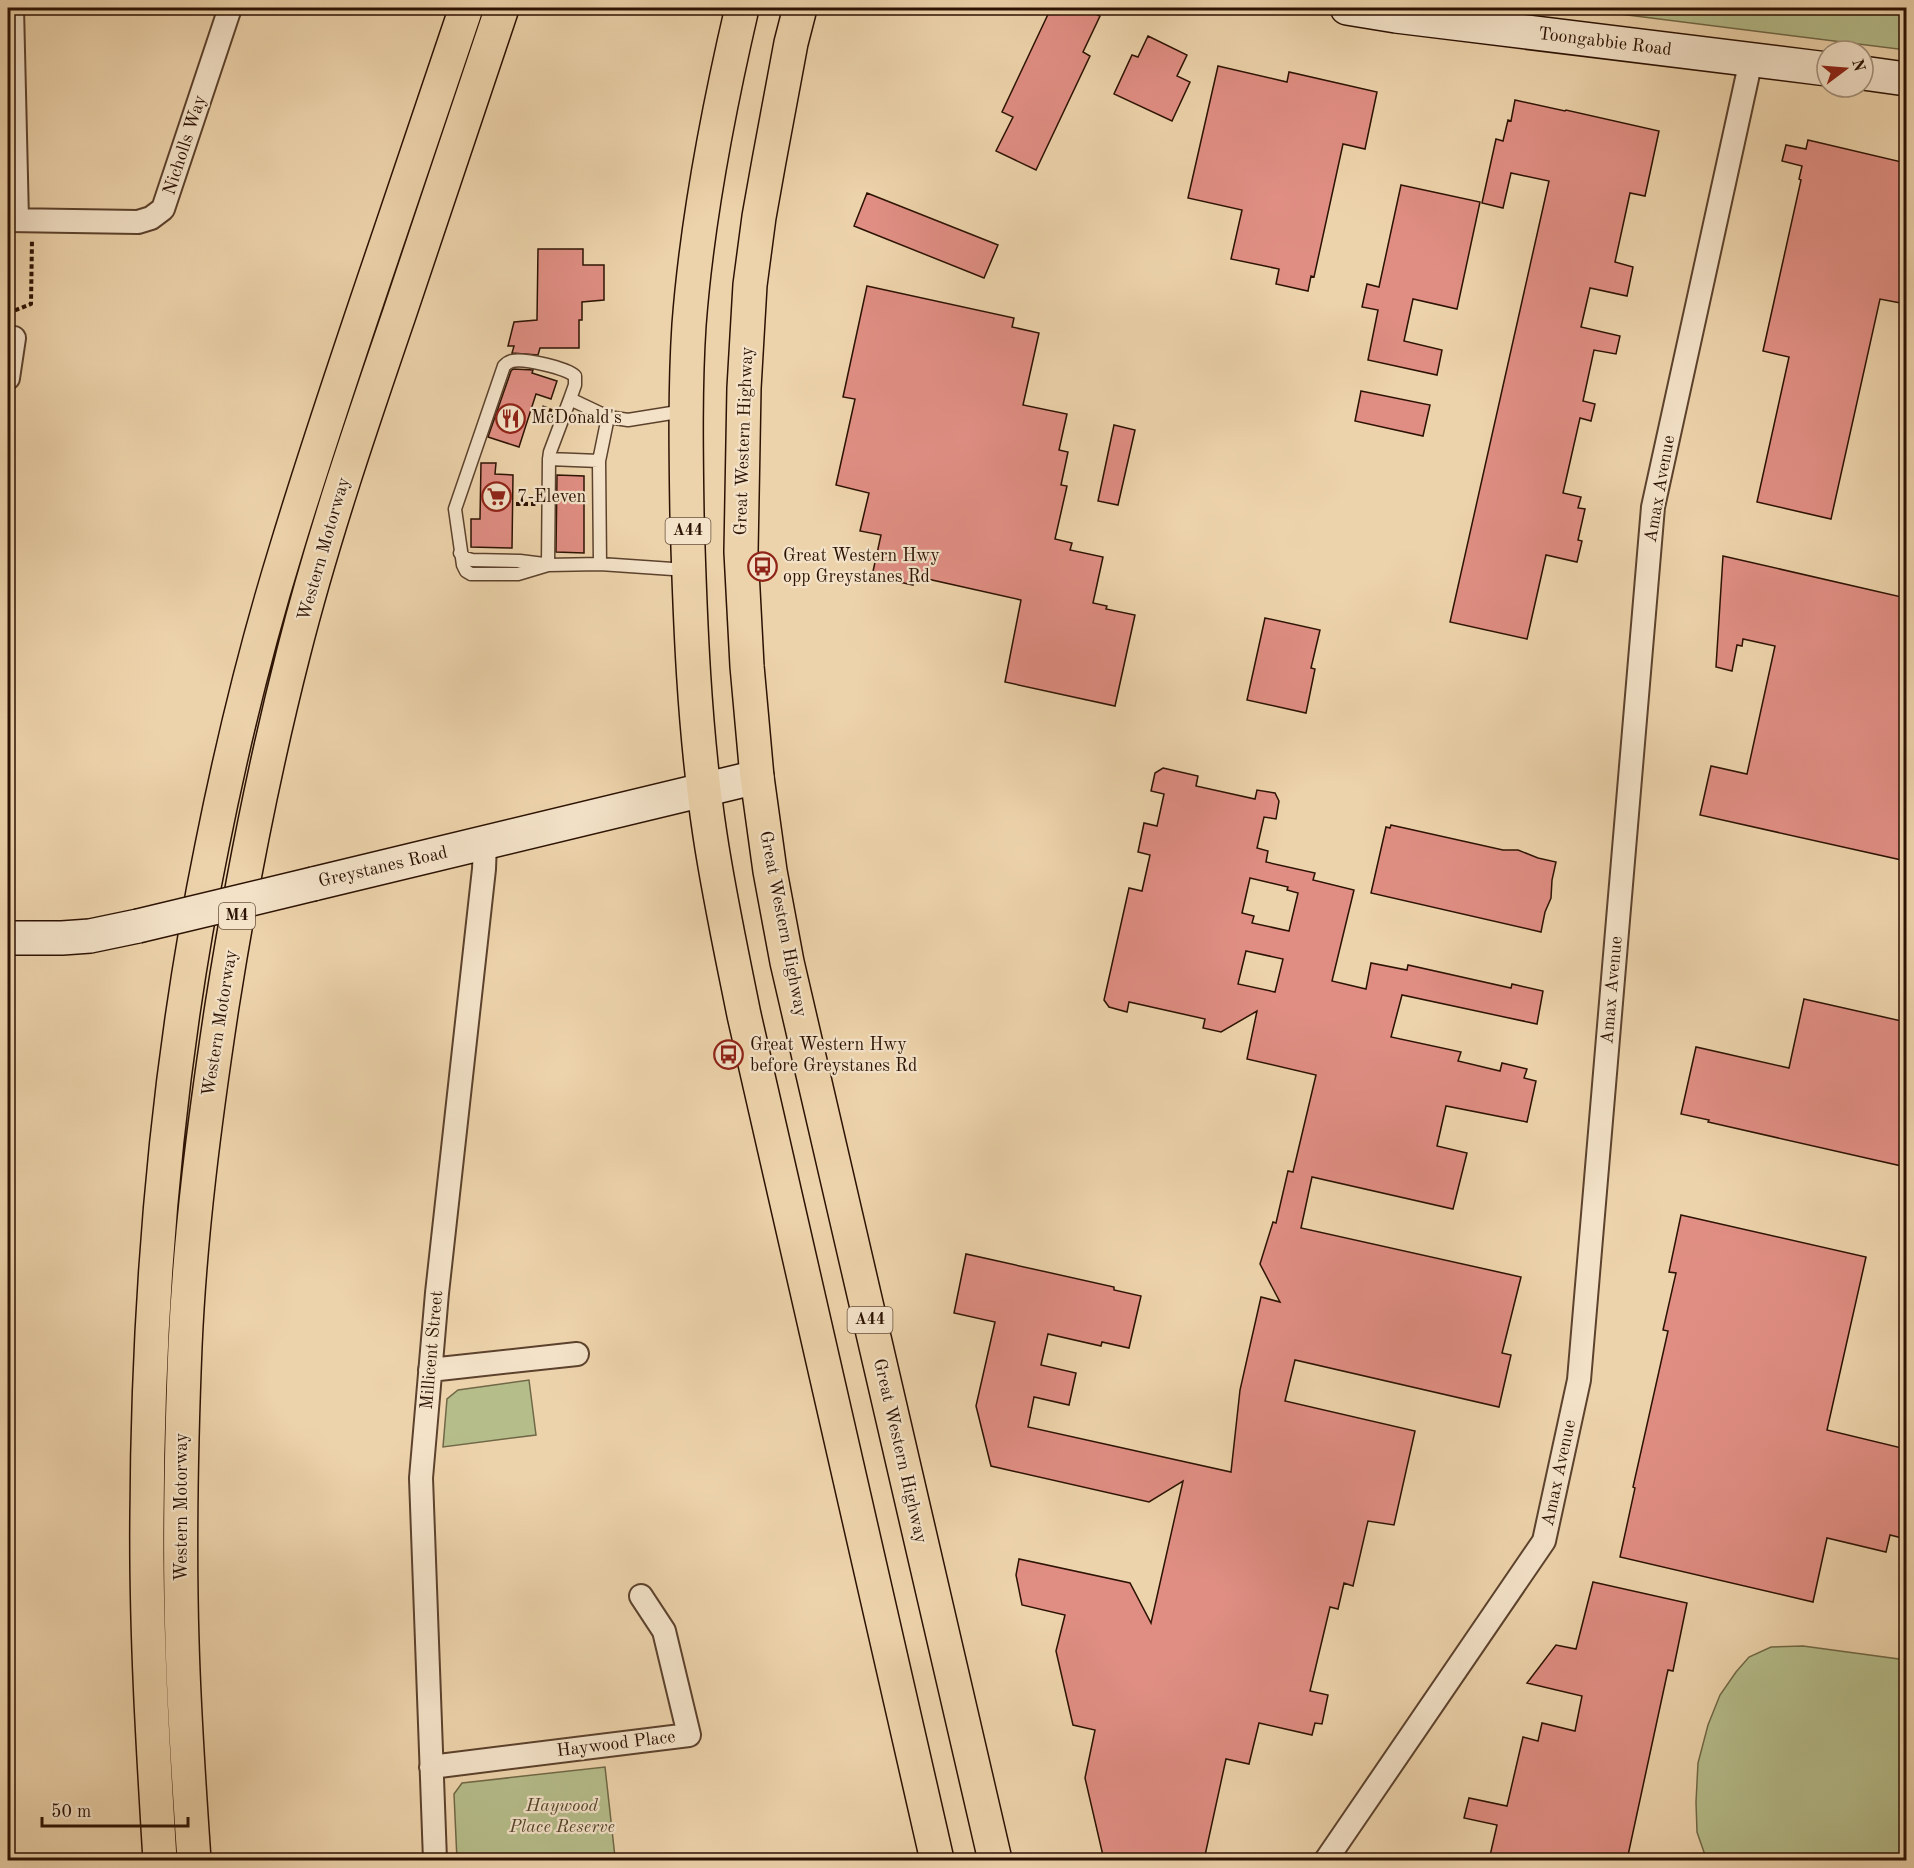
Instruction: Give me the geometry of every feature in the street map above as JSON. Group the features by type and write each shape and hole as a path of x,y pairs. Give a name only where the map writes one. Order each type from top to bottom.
{"highway":[{"name":"Western Motorway","path":"160,1860 148,1627 147,1517 150,1363 157,1253 170,1123 194,946 228,774 248,688 284,554 318,446 466,8"},
{"name":"Western Motorway","path":"194,1860 182,1642 182,1419 185,1341 197,1198 228,971 245,869 270,751 321,551 357,437 502,8"},
{"name":"A44","path":"742,8 709,170 689,326 686,459 688,570 704,789 719,892 744,1016 937,1860"},
{"name":"Great Western Highway","path":"800,8 791,43 759,217 750,285 744,388 741,552 747,666 757,777 770,871 787,962 995,1860"}],"main road":[{"name":"Toongabbie Road","path":"1347,8 1815,68"},
{"path":"1875,75 1906,78"},
{"name":"Greystanes Road","path":"8,938 90,936 138,926 757,777"}],"street":[{"path":"12,8 19,220"},
{"name":"Nicholls Way","path":"19,220 138,222 151,218 163,209 230,8"},
{"name":"Amax Avenue","path":"1326,1860 1544,1541 1579,1380 1653,507 1751,60"},
{"path":"8,378 14,338"},
{"name":"Millicent Street","path":"435,1860 421,1478 438,1282 485,843"},
{"path":"430,1370 577,1354"},
{"name":"Haywood Place","path":"431,1767 689,1735 664,1631 641,1596"}],"lane":[{"path":"548,565 549,459 575,380 572,373 568,371 523,360 513,361 504,366 455,509 463,565 471,574 518,574 548,565 600,564 688,570"},
{"path":"570,399 608,417 628,420 687,411"},
{"path":"600,564 599,461 608,417"},
{"path":"549,459 599,461"}],"path":[{"path":"8,314 31,304 19,220"}],"green space":[{"path":"1572,8 1906,8 1906,50 1875,46 1875,39 1819,39"},
{"path":"529,1380 536,1435 443,1447 447,1399 458,1390"},
{"path":"1803,1646 1906,1660 1906,1860 1707,1860 1706,1858 1697,1832 1698,1763 1708,1725 1720,1695 1749,1657 1771,1647"},
{"name":"Haywood Place Reserve","path":"605,1767 615,1857 583,1860 457,1860 454,1794 462,1783"}],"building":[{"path":"1051,8 1082,8 1100,16 1083,52 1090,56 1036,170 996,151 1013,117 1002,112"},
{"path":"1148,36 1187,55 1177,76 1190,82 1172,121 1114,94 1132,55 1138,57"},
{"path":"1218,66 1287,82 1289,72 1377,92 1365,149 1343,144 1314,277 1311,276 1308,291 1276,284 1279,269 1231,259 1242,210 1188,198"},
{"path":"1515,100 1659,131 1645,196 1630,193 1615,262 1633,267 1627,296 1590,288 1581,327 1620,336 1616,354 1594,350 1583,401 1595,404 1591,421 1580,418 1563,493 1581,497 1578,508 1585,509 1578,540 1582,541 1577,562 1546,555 1527,639 1450,622 1549,181 1511,173 1503,208 1482,203 1496,139 1503,141 1508,120 1511,121"},
{"path":"1808,140 1906,163 1906,304 1880,299 1831,519 1757,502 1789,357 1763,351 1801,180 1799,179 1802,166 1782,161 1786,145 1806,149"},
{"path":"1401,185 1480,202 1457,309 1413,299 1404,341 1442,350 1437,375 1368,360 1378,310 1362,307 1367,284 1379,287"},
{"path":"867,193 998,245 984,278 854,226"},
{"path":"538,249 583,249 583,265 604,265 604,300 582,302 582,320 579,320 579,348 540,348 538,355 512,353 514,346 508,346 514,322 537,320"},
{"path":"867,286 1014,318 1012,327 1039,333 1023,405 1067,414 1059,450 1068,452 1061,485 1067,486 1055,539 1072,543 1070,550 1103,557 1093,603 1107,606 1106,609 1135,615 1115,706 1005,682 1021,600 914,576 913,585 872,576 881,535 860,531 869,493 836,485 855,399 843,397"},
{"name":"McDonald's","path":"513,369 533,370 532,373 557,381 551,399 536,394 519,447 488,437"},
{"path":"1361,391 1430,405 1423,436 1355,421"},
{"path":"1114,425 1135,430 1118,505 1098,501"},
{"name":"7-Eleven","path":"481,463 496,463 495,474 513,475 512,548 471,547 471,519 480,519"},
{"path":"557,475 584,476 584,553 556,552"},
{"path":"1723,556 1906,598 1906,861 1700,815 1711,766 1747,774 1775,646 1743,639 1742,646 1737,645 1732,671 1716,667"},
{"path":"1265,618 1320,630 1311,668 1315,669 1306,713 1247,700"},
{"path":"1163,768 1198,776 1196,786 1255,799 1257,790 1275,793 1279,801 1276,819 1264,817 1257,848 1268,851 1266,862 1315,873 1313,880 1354,890 1332,981 1366,989 1371,963 1407,970 1408,965 1511,988 1512,984 1543,991 1537,1024 1402,995 1391,1037 1461,1052 1458,1061 1500,1071 1502,1063 1527,1069 1524,1078 1536,1081 1527,1122 1446,1106 1437,1146 1467,1153 1453,1209 1312,1177 1301,1228 1521,1277 1502,1353 1511,1355 1499,1407 1295,1360 1285,1401 1415,1431 1394,1525 1368,1521 1353,1586 1344,1583 1338,1609 1330,1607 1310,1691 1328,1695 1322,1724 1315,1723 1312,1735 1259,1723 1249,1764 1226,1759 1204,1860 1104,1860 1085,1778 1095,1730 1073,1725 1056,1651 1065,1615 1022,1605 1016,1575 1019,1559 1130,1583 1151,1623 1183,1481 1149,1502 991,1466 976,1406 995,1322 954,1313 966,1254 1114,1287 1114,1290 1141,1296 1129,1348 1102,1342 1101,1346 1048,1334 1041,1365 1076,1373 1069,1405 1034,1397 1028,1427 1231,1472 1240,1390 1261,1297 1280,1302 1260,1264 1273,1222 1276,1223 1288,1171 1293,1172 1316,1075 1247,1059 1257,1011 1221,1032 1203,1028 1205,1019 1129,1002 1127,1012 1109,1007 1104,1000 1129,888 1142,891 1150,855 1138,852 1144,823 1157,826 1164,794 1151,791 1155,773","holes":["1250,878 1288,887 1287,890 1298,893 1289,931 1252,923 1254,916 1242,913","1246,951 1283,959 1275,992 1238,984"]},
{"path":"1391,825 1503,850 1518,850 1556,862 1551,898 1545,912 1541,932 1371,893 1386,827 1390,828"},
{"path":"1804,999 1906,1022 1906,1167 1681,1114 1696,1047 1789,1068"},
{"path":"1681,1215 1866,1257 1827,1430 1906,1449 1906,1539 1890,1535 1886,1552 1827,1538 1813,1602 1620,1557 1635,1488 1633,1487 1668,1331 1663,1330 1676,1273 1669,1272"},
{"path":"1593,1582 1687,1603 1673,1671 1668,1670 1627,1860 1489,1860 1497,1825 1464,1818 1469,1798 1507,1806 1523,1737 1538,1741 1542,1723 1575,1731 1582,1696 1527,1683 1556,1645 1576,1649"}],"place":[{"name":"McDonald's","path":"510,418"},
{"name":"7-Eleven","path":"496,497"},
{"name":"Great Western Hwy opp Greystanes Rd","path":"762,566"},
{"name":"Great Western Hwy before Greystanes Rd","path":"729,1055"}]}
